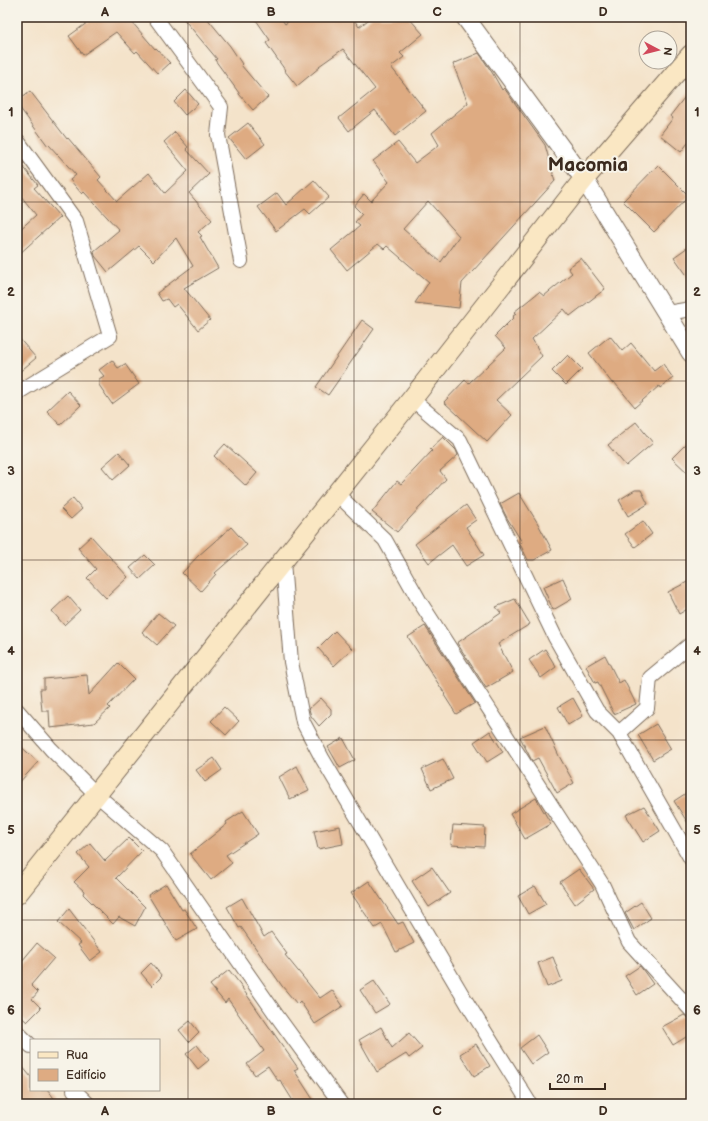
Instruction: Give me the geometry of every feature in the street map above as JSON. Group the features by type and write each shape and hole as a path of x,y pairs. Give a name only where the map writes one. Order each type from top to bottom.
{"main road":[{"path":"17,894 337,494 584,179 691,55"}],"street":[{"path":"155,17 221,107 218,135 241,261"},
{"path":"465,17 584,179 691,353"},
{"path":"17,140 76,220 110,336 17,393"},
{"path":"667,313 691,309"},
{"path":"412,399 460,440 555,637 597,711 619,733 691,858"},
{"path":"337,494 385,540 420,602 602,884 629,942 691,1010"},
{"path":"283,562 291,662 303,722 322,758 467,1003 530,1104"},
{"path":"619,733 647,708 650,678 691,644"},
{"path":"17,710 51,749 97,795 162,851 277,1016 341,1104"},
{"path":"17,1032 30,1045"},
{"path":"75,1091 88,1104"}],"building":[{"path":"95,17 136,17 131,21 155,49 156,48 170,63 158,74 137,51 135,53 116,32 83,55 69,36"},
{"path":"182,17 206,17 230,46 242,64 241,65 268,97 253,110 239,94 215,60 217,59"},
{"path":"254,17 280,17 285,24 294,17 352,17 359,27 372,17 408,17 423,34 400,53 404,57 391,67 426,111 395,136 375,110 349,131 339,118 375,89 343,49 319,66 320,67 297,86 266,43 270,40"},
{"path":"479,53 502,90 504,88 545,145 555,181 462,283 459,308 415,303 429,282 387,246 384,249 378,244 347,270 331,250 360,226 355,222 362,214 354,206 364,194 371,201 389,182 373,161 398,142 415,163 439,145 432,133 468,103 453,64","holes":["428,201 459,236 441,262 403,229"]},
{"path":"691,89 691,139 681,152 660,135 673,118 670,116"},
{"path":"186,90 198,104 185,115 174,102"},
{"path":"30,91 67,139 68,138 101,177 98,180 117,201 149,173 165,193 188,171 164,142 175,132 188,147 186,149 209,174 189,193 212,220 198,232 202,236 200,237 218,268 184,288 210,320 198,330 177,304 173,307 167,299 162,301 157,293 193,266 176,238 154,261 139,246 108,272 95,256 94,251 119,230 84,192 82,194 70,180 76,175 49,145 48,146 17,104 17,101"},
{"path":"248,123 265,144 246,159 229,138"},
{"path":"17,159 38,185 34,188 60,217 17,256 17,232 36,215 17,191"},
{"path":"658,165 689,196 654,232 623,201"},
{"path":"314,180 329,197 310,214 305,209 276,231 258,207 277,193 286,205"},
{"path":"691,245 691,281 674,257"},
{"path":"581,258 605,289 570,316 564,309 532,339 542,356 496,400 512,415 487,442 444,402 465,380 469,383 506,348 495,336 514,317 513,316 516,314 514,312 539,292 544,296 572,273 568,268"},
{"path":"362,320 374,329 328,395 316,387"},
{"path":"17,336 36,358 17,374"},
{"path":"610,336 622,351 631,343 654,371 663,364 673,378 660,388 659,386 635,407 614,382 612,383 589,353"},
{"path":"568,355 582,369 566,385 552,371"},
{"path":"112,360 118,368 125,364 139,384 112,404 99,385 99,379 104,376 99,370"},
{"path":"68,391 81,405 60,425 47,411"},
{"path":"636,422 653,443 626,466 608,445"},
{"path":"443,437 456,450 458,455 440,471 446,479 397,532 372,512 397,481 401,484 432,451 430,449"},
{"path":"691,439 691,476 672,458"},
{"path":"225,444 257,473 246,486 214,456"},
{"path":"119,452 130,465 113,480 102,467"},
{"path":"635,490 641,490 648,504 628,516 619,500"},
{"path":"519,493 552,550 534,560 528,560 520,544 522,542 500,504"},
{"path":"73,498 82,509 71,519 61,509"},
{"path":"466,505 476,520 466,527 484,555 466,566 452,545 429,563 415,544"},
{"path":"643,521 652,534 635,547 625,534"},
{"path":"231,527 247,545 215,573 216,574 201,591 182,573 198,556"},
{"path":"91,536 128,577 106,598 87,578 96,569 78,548"},
{"path":"145,555 155,565 140,579 130,568"},
{"path":"563,578 572,599 553,610 543,587"},
{"path":"691,580 691,607 679,614 668,592"},
{"path":"68,596 80,610 64,625 52,611"},
{"path":"515,599 530,624 498,644 513,672 486,688 457,643 501,613 496,607"},
{"path":"158,613 174,626 157,645 142,632"},
{"path":"425,626 475,703 456,714 444,695 445,694 408,637"},
{"path":"335,631 352,649 334,666 318,648"},
{"path":"545,649 556,667 541,678 529,660"},
{"path":"605,655 619,683 624,680 636,704 614,714 598,682 595,683 586,666"},
{"path":"118,663 134,679 108,706 110,708 94,723 50,728 49,711 42,711 40,689 44,689 44,679 87,675 89,695"},
{"path":"321,698 331,709 331,714 319,726 311,716 309,709"},
{"path":"573,698 583,716 568,725 558,707"},
{"path":"224,707 239,721 226,735 211,721"},
{"path":"656,724 671,749 653,760 638,735"},
{"path":"545,726 574,783 557,793 538,758 532,761 520,737"},
{"path":"490,731 503,752 487,762 474,742"},
{"path":"343,738 355,760 340,768 328,747"},
{"path":"17,743 38,762 17,785"},
{"path":"214,758 222,770 205,782 196,770"},
{"path":"443,759 453,779 431,789 422,769"},
{"path":"297,766 309,790 290,799 279,777"},
{"path":"691,790 691,828 674,801"},
{"path":"536,798 551,824 525,839 510,814"},
{"path":"644,806 660,831 643,842 626,815"},
{"path":"243,811 258,834 226,855 232,863 211,880 190,854 227,824 226,822"},
{"path":"453,825 485,827 484,847 451,845"},
{"path":"340,826 343,844 318,849 314,831"},
{"path":"129,838 142,851 116,878 145,907 135,926 119,917 113,924 83,894 84,891 74,882 89,867 78,854 90,843 105,861"},
{"path":"432,867 450,893 429,907 412,881"},
{"path":"579,869 594,889 575,904 560,882"},
{"path":"369,881 398,924 403,922 414,943 396,952 382,924 375,928 351,893"},
{"path":"166,884 182,910 184,909 197,929 176,941 148,895"},
{"path":"535,886 546,904 528,914 518,896"},
{"path":"242,898 264,937 271,932 287,954 285,955 320,998 332,990 343,1006 315,1024 300,1001 297,1004 282,986 241,927 239,928 227,907"},
{"path":"641,902 651,918 634,930 625,913"},
{"path":"69,909 102,952 90,961 78,945 81,943 58,922"},
{"path":"37,943 54,958 31,985 38,992 32,999 41,1008 27,1022 18,1014 17,1015 17,967"},
{"path":"553,957 562,981 547,987 538,963"},
{"path":"151,963 162,976 152,986 141,973"},
{"path":"640,966 653,984 637,995 625,976"},
{"path":"229,970 298,1068 294,1070 316,1104 295,1104 280,1080 278,1081 268,1066 255,1075 247,1064 264,1051 228,999 225,1003 210,985"},
{"path":"374,981 390,1004 375,1013 360,990"},
{"path":"684,1015 689,1018 691,1022 691,1034 673,1045 662,1027"},
{"path":"190,1021 199,1032 189,1042 179,1030"},
{"path":"381,1027 392,1048 409,1033 422,1048 409,1058 406,1054 377,1072 359,1040"},
{"path":"537,1035 548,1052 531,1064 520,1048"},
{"path":"476,1044 490,1066 474,1076 460,1054"},
{"path":"197,1045 209,1060 198,1069 186,1054"},
{"path":"17,1060 30,1076 30,1091 49,1091 58,1104 17,1104"}],"district":[{"name":"Macomia","path":"588,165"}]}
